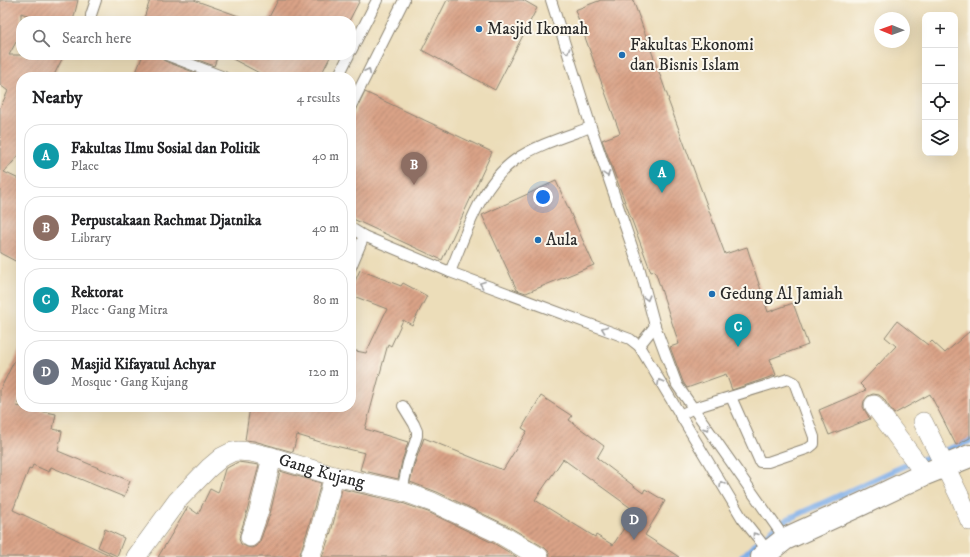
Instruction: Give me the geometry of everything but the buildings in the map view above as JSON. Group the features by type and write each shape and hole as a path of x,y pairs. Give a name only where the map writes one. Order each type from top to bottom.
{"highway":[{"path":"765,554 785,539 925,474 970,456"}],"street":[{"path":"874,405 925,474"},
{"path":"923,422 946,465 970,521"},
{"name":"Gang Kujang","path":"136,557 177,501 222,457 232,452 251,452 334,476 402,491 432,502 493,530 539,557"},
{"path":"250,538 259,511 272,457"},
{"path":"310,557 320,529 334,476"}],"lane":[{"path":"91,16 96,0"},
{"path":"356,41 377,0"},
{"path":"356,96 404,0"},
{"path":"551,0 591,127 640,270 655,326 676,385 694,408 785,539"},
{"path":"180,60 211,72"},
{"path":"340,72 346,60"},
{"path":"450,272 480,200 497,176 515,160 544,145 591,127"},
{"path":"356,231 364,236 450,272 630,339 638,346 765,554"},
{"path":"356,255 364,236"},
{"path":"638,346 655,326"},
{"path":"680,415 694,408 788,379 793,380 814,436 814,444 809,448 768,462 760,462 731,397"},
{"path":"402,491 408,463 418,436 414,424 403,406"}],"waterway":[{"path":"941,452 970,441"},
{"path":"918,461 936,454"},
{"path":"777,526 788,519 913,462"},
{"path":"761,540 775,528"},
{"path":"742,557 758,542"}],"place":[{"name":"Masjid Ikomah","path":"479,29"},
{"name":"Fakultas Ekonomi dan Bisnis Islam","path":"622,55"},
{"name":"Perpustakaan Rachmat Djatnika","path":"414,185"},
{"name":"Fakultas Ilmu Sosial dan Politik","path":"662,193"},
{"name":"Aula","path":"538,240"},
{"name":"Gedung Al Jamiah","path":"712,294"},
{"name":"Rektorat","path":"738,347"},
{"name":"Masjid Kifayatul Achyar","path":"634,540"}]}
